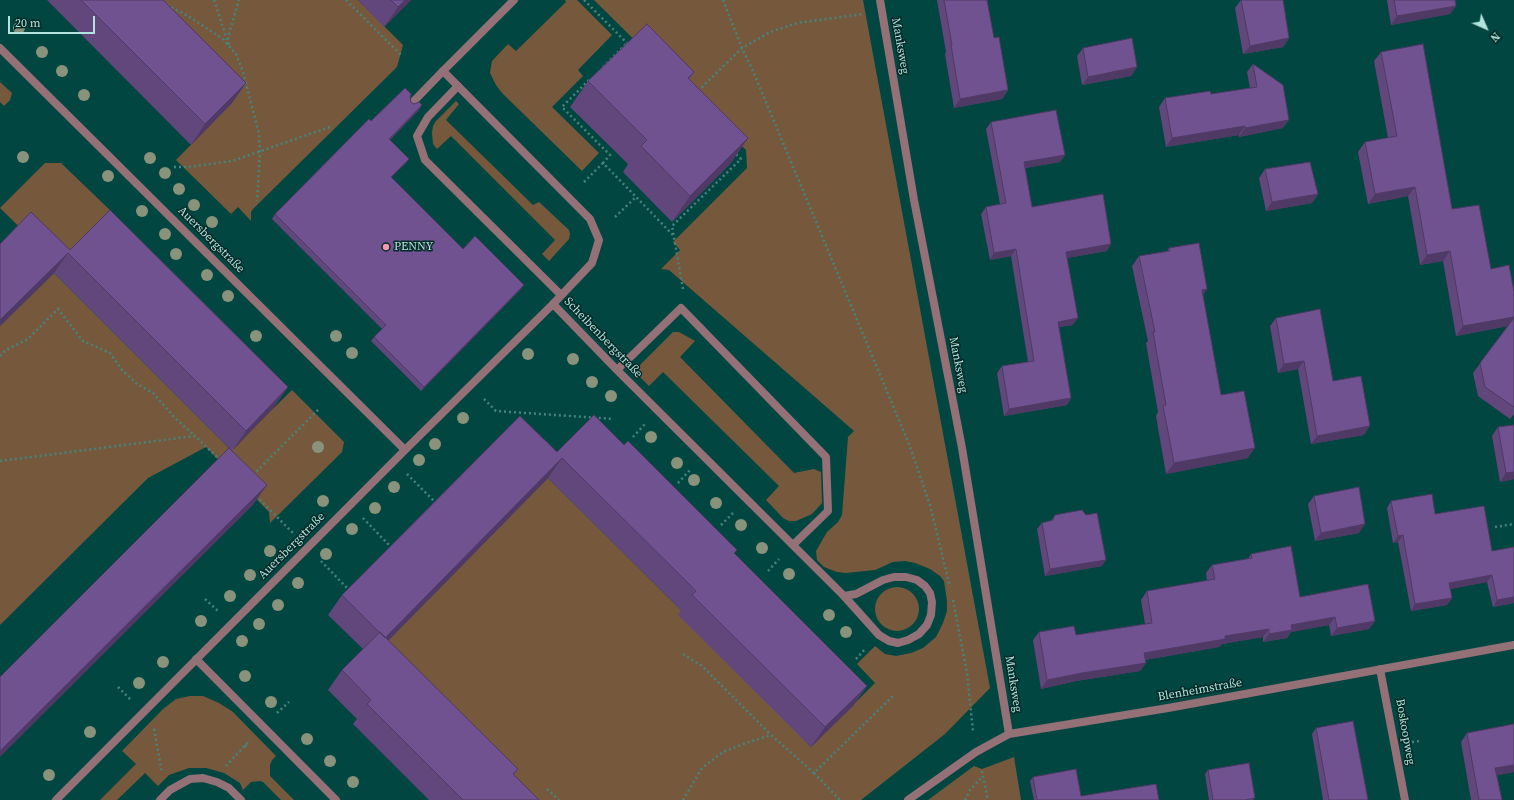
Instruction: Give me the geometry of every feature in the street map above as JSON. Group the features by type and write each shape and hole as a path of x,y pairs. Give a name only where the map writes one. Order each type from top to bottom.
{"street":[{"path":"412,103 514,0"},
{"name":"Manksweg","path":"880,0 914,200 962,448 1009,734"},
{"name":"Auersbergstraße","path":"0,48 405,450"},
{"name":"Scheibenbergstraße","path":"443,71 590,219 599,240 592,263 553,304 617,370 794,544 879,635 890,641 903,641 919,634 927,625 931,614 932,602 930,593 925,586 917,580 906,577 894,577 883,580 856,594 844,596"},
{"path":"458,86 428,117 417,136 425,160 561,295"},
{"name":"Auersbergstraße","path":"56,800 405,450 553,304"},
{"path":"617,370 681,308 826,456 828,511 794,544"},
{"name":"Blenheimstraße","path":"908,800 976,752 1009,734 1514,645"},
{"path":"196,659 336,800"},
{"name":"Boskoopweg","path":"1380,669 1405,800"},
{"path":"160,800 170,790 190,779 202,778 217,782 229,788 241,800"}],"path":[{"path":"214,0 230,46"},
{"path":"230,46 228,37 239,0"},
{"path":"346,0 401,55"},
{"path":"584,0 632,48"},
{"path":"723,0 909,444 930,505 950,589"},
{"path":"164,3 188,16 223,39 236,54 243,72 259,134 260,152 257,201"},
{"path":"695,94 742,48 770,32 797,22 882,12"},
{"path":"600,70 627,43"},
{"path":"584,182 610,155 562,107 595,75"},
{"path":"174,167 188,167 232,162 330,127"},
{"path":"681,308 683,293 672,226 741,159 730,148"},
{"path":"603,163 674,235"},
{"path":"615,217 636,197"},
{"path":"0,356 6,350 28,339 58,309 83,341 110,353 122,370 136,383 153,393 175,418 222,462"},
{"path":"471,385 496,411 614,419"},
{"path":"250,478 319,409"},
{"path":"0,462 195,436"},
{"path":"394,461 434,501"},
{"path":"255,494 347,588"},
{"path":"350,506 389,545"},
{"path":"1495,527 1514,524"},
{"path":"952,597 967,673 970,717"},
{"path":"683,654 702,666 771,735 814,773 840,800"},
{"path":"118,687 132,701"},
{"path":"814,773 893,696"},
{"path":"144,713 153,722 163,776 170,790"},
{"path":"682,800 702,768 723,752 771,735"},
{"path":"245,745 248,748"},
{"path":"982,769 988,800"},
{"path":"965,800 970,790 983,776"},
{"path":"547,788 559,800"}],"shaded area":[{"path":"129,0 358,0 403,45 397,67 253,209 251,212 251,221 238,207 231,214 176,160 232,103"},
{"path":"565,0 577,0 612,35 578,70 583,76 552,107 599,153 582,171 502,93 490,73 492,61 508,44 516,51 566,2"},
{"path":"594,0 863,0 990,688 945,734 861,800 505,800 371,658 548,478 682,611 811,747 875,683 857,664 875,646 885,654 896,656 911,653 923,648 936,637 943,623 947,611 944,581 930,569 905,561 893,562 875,570 846,573 837,572 824,567 817,560 816,551 827,532 838,522 842,515 848,437 854,431 669,270 661,269 680,250 673,242 747,168 746,150"},
{"path":"0,82 12,93 10,100 4,106 0,102"},
{"path":"456,101 459,104 446,120 533,205 539,202 569,230 569,239 549,261 542,254 555,240 451,136 437,149 433,144 433,126"},
{"path":"45,163 61,163 113,213 60,267 0,208"},
{"path":"54,273 231,450 292,390 344,442 342,452 270,523 269,512 206,447 148,478 0,625 0,326"},
{"path":"673,332 679,332 695,341 680,357 794,473 814,469 821,472 822,503 812,514 796,521 789,521 783,518 766,500 779,486 663,372 649,386 637,374 637,368"},
{"path":"897,587 909,591 915,597 919,609 915,621 909,627 897,631 885,627 879,621 875,609 879,597 885,591"},
{"path":"190,696 203,696 219,703 233,712 276,756 270,765 270,776 294,800 281,800 263,782 260,781 251,782 243,790 240,783 224,773 206,768 189,768 169,775 158,786 145,773 117,800 100,800 136,764 122,751 163,709 176,699"},
{"path":"1014,757 1021,800 928,800 974,766 982,769"}],"building":[{"path":"81,0 163,0 246,83 205,124"},
{"path":"391,0 405,0 398,7"},
{"path":"944,0 987,0 994,38 999,37 1008,90 960,99"},
{"path":"1241,0 1283,0 1289,38 1250,46"},
{"path":"1394,0 1455,0 1456,6 1397,16"},
{"path":"647,24 694,72 688,78 748,138 690,196 641,146 647,140 588,81"},
{"path":"1132,38 1137,67 1088,77 1083,48"},
{"path":"1423,44 1452,209 1479,205 1491,269 1509,265 1514,292 1514,317 1463,326 1450,251 1427,255 1415,187 1375,194 1365,142 1397,136 1381,52"},
{"path":"1253,64 1283,85 1289,120 1245,128 1245,126 1172,138 1165,98 1210,91 1211,94 1257,87"},
{"path":"405,88 411,94 411,102 414,104 419,102 422,105 389,139 409,159 391,177 463,249 475,236 524,285 424,387 374,337 386,325 275,214 369,119 371,121"},
{"path":"1056,110 1065,155 1024,162 1032,207 1103,194 1111,244 1066,252 1078,318 1058,322 1071,398 1009,409 1002,366 1034,361 1016,249 994,253 986,207 1006,203 991,122"},
{"path":"1310,162 1318,194 1272,202 1265,169"},
{"path":"110,210 288,387 246,431 68,253 0,320 0,244 31,212 70,250"},
{"path":"1199,243 1207,289 1202,290 1221,395 1244,391 1255,448 1174,463 1163,406 1166,405 1153,332 1155,332 1139,256 1170,251 1169,248"},
{"path":"1320,309 1333,381 1361,376 1370,426 1317,436 1304,361 1284,364 1276,318"},
{"path":"1514,318 1514,407 1485,387 1480,363"},
{"path":"594,415 624,445 628,441 737,550 734,553 867,686 825,727 692,595 696,591 562,458 385,638 342,595 520,416 557,452"},
{"path":"1514,425 1514,472 1506,473 1498,427"},
{"path":"229,448 267,485 0,751 0,677"},
{"path":"1359,487 1365,524 1321,533 1314,496"},
{"path":"1432,494 1435,514 1484,506 1492,551 1514,547 1514,597 1497,600 1492,575 1449,583 1452,598 1415,604 1403,535 1398,536 1391,501"},
{"path":"1082,510 1086,515 1097,513 1106,560 1050,569 1042,523 1053,520 1055,515"},
{"path":"1291,546 1300,597 1368,584 1375,621 1337,628 1335,617 1291,625 1292,630 1269,634 1269,629 1225,636 1225,639 1144,653 1146,663 1047,680 1039,632 1074,626 1076,635 1152,623 1147,591 1215,579 1212,565 1252,558 1251,554"},
{"path":"380,632 518,769 513,774 539,800 463,800 367,704 371,700 342,670"},
{"path":"1353,721 1368,800 1329,800 1316,728"},
{"path":"1514,724 1514,765 1495,768 1502,800 1479,800 1467,733"},
{"path":"1249,763 1255,798 1245,800 1213,800 1208,770"},
{"path":"1076,769 1081,796 1156,784 1159,800 1037,800 1033,777"}],"place":[{"name":"PENNY","path":"386,247"}]}
